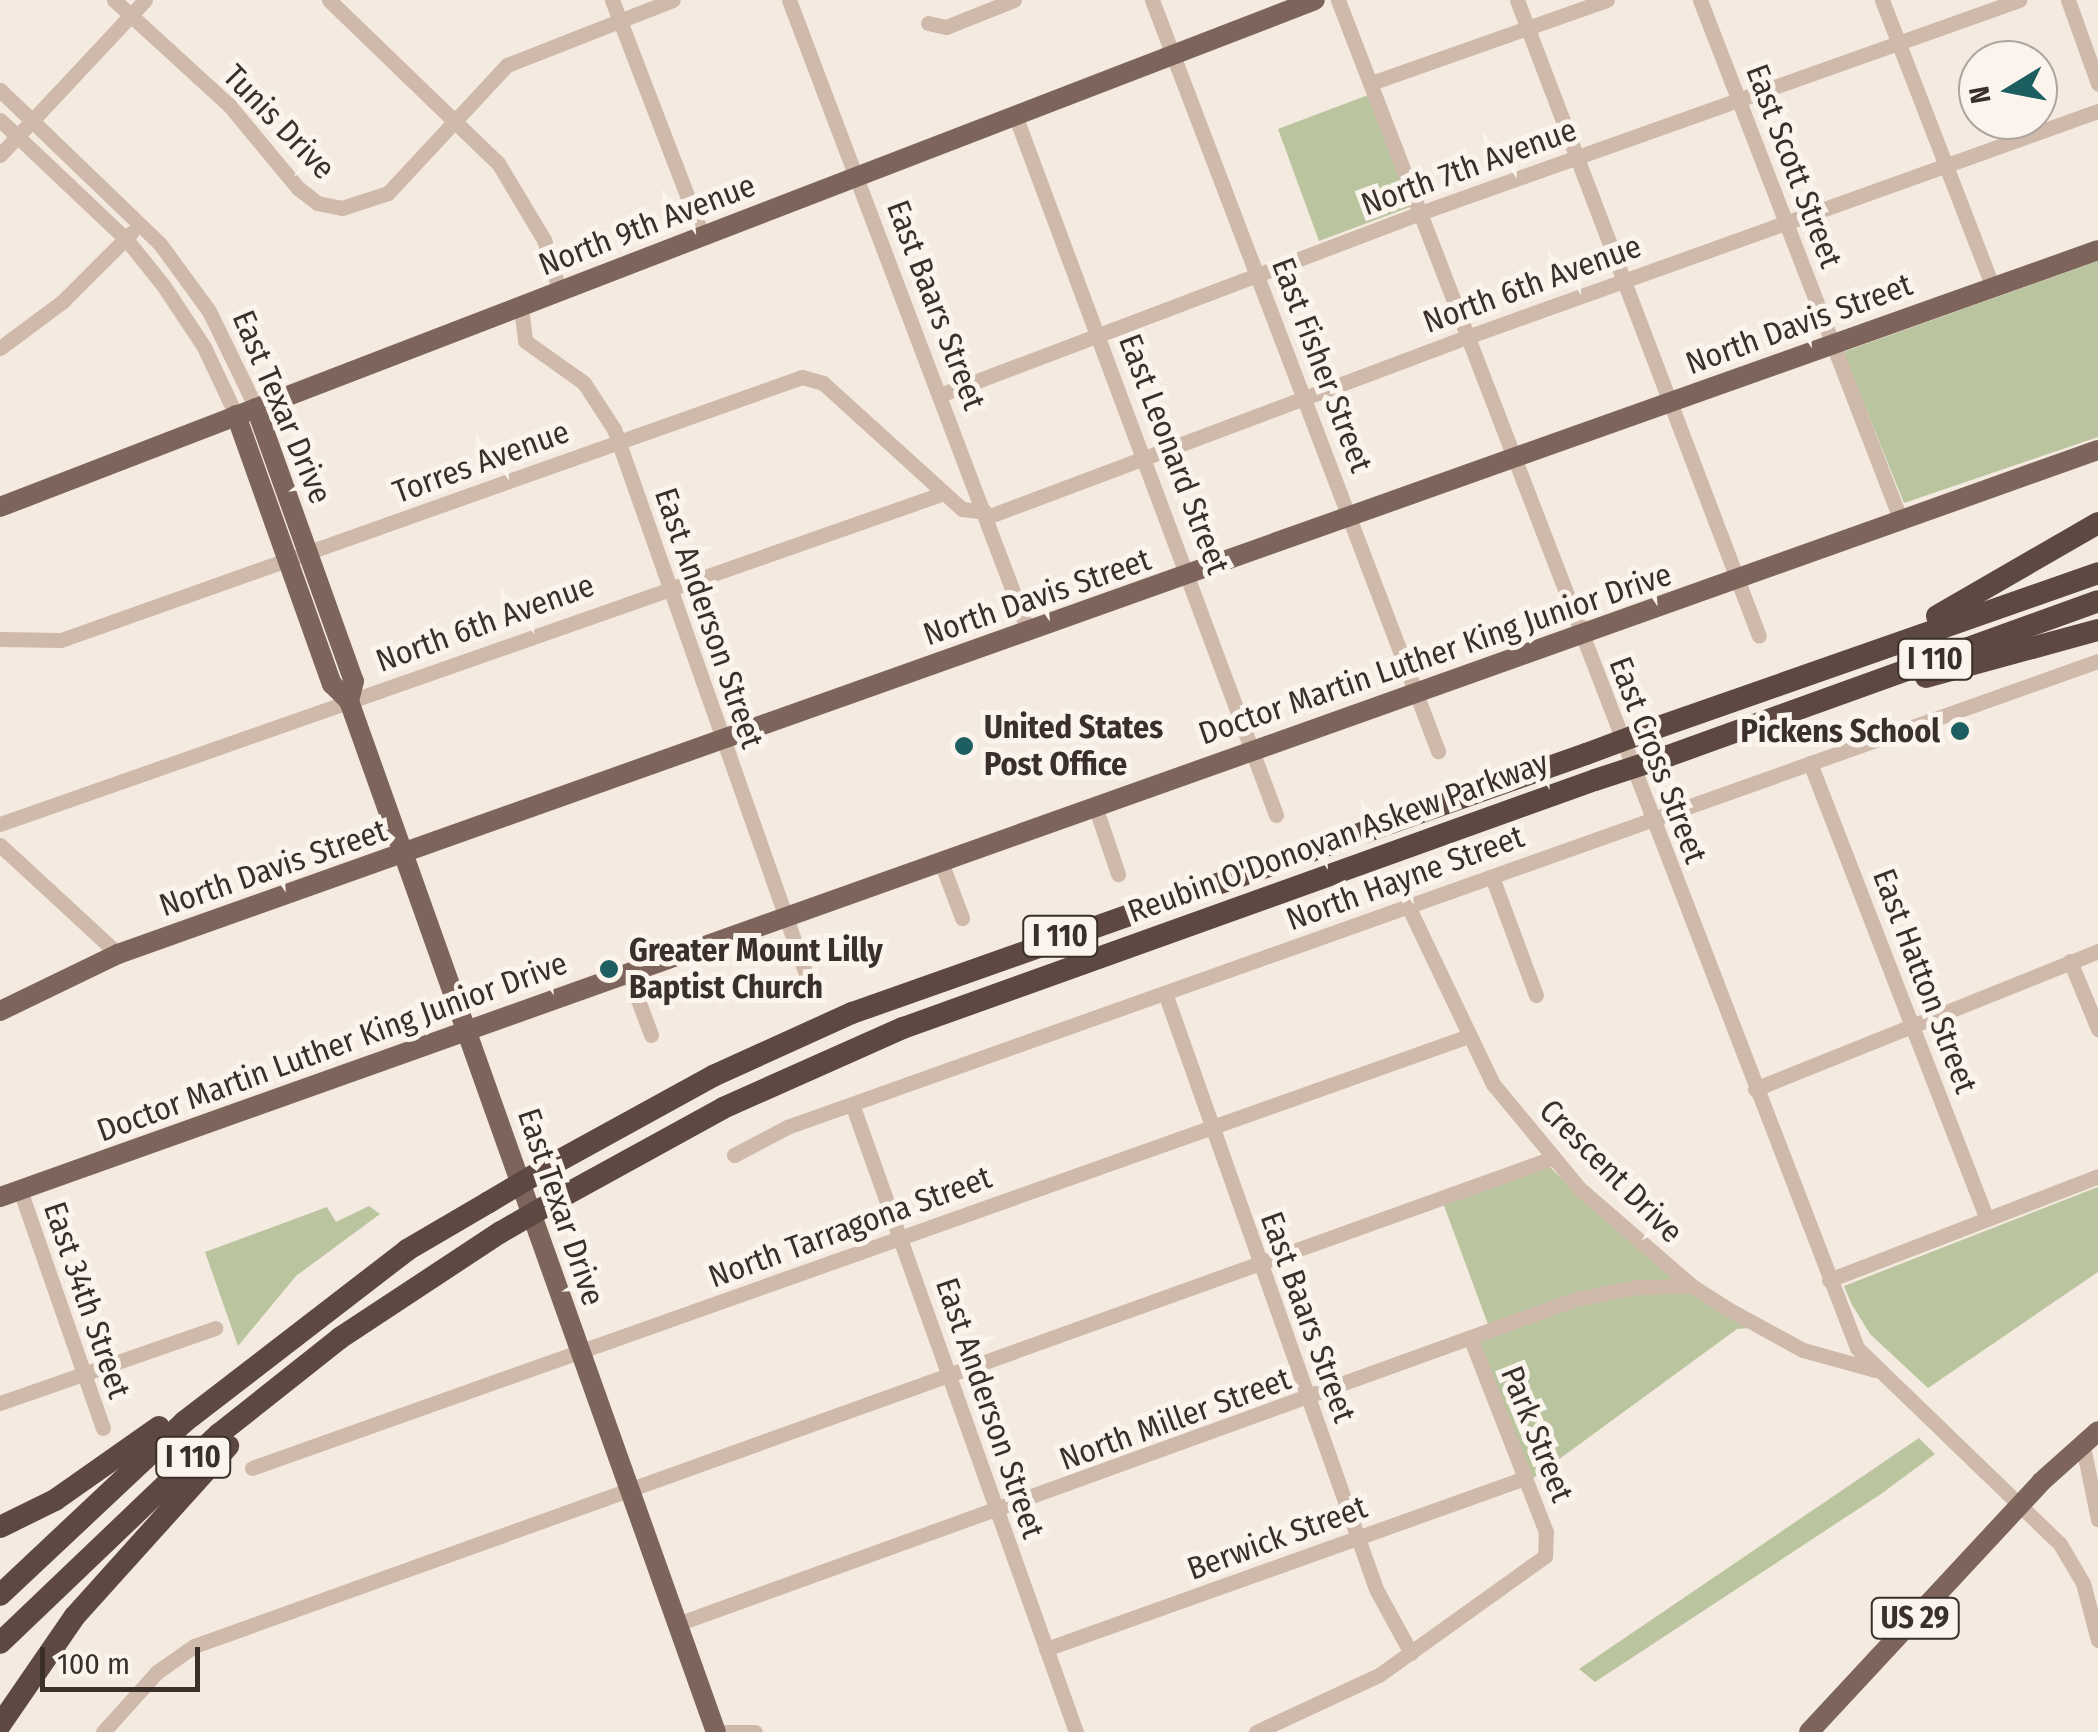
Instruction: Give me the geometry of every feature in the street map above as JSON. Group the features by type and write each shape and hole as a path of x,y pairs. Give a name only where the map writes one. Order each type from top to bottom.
{"highway":[{"path":"1888,646 2098,523"},
{"name":"Reubin O'Donovan Askew Parkway","path":"0,1595 211,1401 407,1250 712,1076 869,1007 2098,573"},
{"name":"Reubin O'Donovan Askew Parkway","path":"0,1643 220,1434 406,1294 501,1232 723,1108 903,1028 2098,601"},
{"path":"1773,719 2098,630"},
{"path":"0,1725 75,1616 198,1474 406,1294"},
{"path":"0,1527 56,1500 178,1414 211,1401"}],"main road":[{"name":"North 9th Avenue","path":"0,507 1315,0"},
{"name":"North Davis Street","path":"0,1011 118,954 2098,250"},
{"name":"East Texar Drive","path":"246,411 309,553 354,682 349,701"},
{"name":"East Texar Drive","path":"246,411 288,560 332,684 349,701 717,1732"},
{"name":"Doctor Martin Luther King Junior Drive","path":"10,1193 2098,450"},
{"name":"US 29","path":"1808,1732 2021,1504 2090,1436"}],"street":[{"name":"Tunis Drive","path":"114,0 228,105 298,188 328,207 366,205 388,193 457,118"},
{"path":"0,155 145,0"},
{"path":"329,0 457,118 520,195 544,240 560,292"},
{"path":"612,0 702,235"},
{"path":"457,118 507,65 674,0"},
{"name":"East Baars Street","path":"789,0 1028,631"},
{"path":"928,23 946,27 1014,0"},
{"name":"East Fisher Street","path":"1152,0 1420,692 1438,751"},
{"name":"East Cross Street","path":"1338,0 1374,82 1511,459 1858,1348 1875,1370 2060,1544 2083,1582 2098,1640"},
{"path":"1516,0 1759,636"},
{"path":"1374,82 1607,0"},
{"name":"East Scott Street","path":"1700,0 1901,520"},
{"path":"1882,0 1992,287"},
{"name":"North 7th Avenue","path":"940,395 1423,212 2020,0"},
{"path":"2068,0 2098,84"},
{"name":"East Texar Drive","path":"0,90 140,223 209,311 246,411"},
{"name":"North 6th Avenue","path":"986,515 1624,280 2098,112"},
{"name":"East Leonard Street","path":"1016,115 1191,574 1276,815"},
{"name":"East Texar Drive","path":"0,120 126,238 189,322 246,411"},
{"path":"0,348 62,302 140,223"},
{"name":"East Anderson Street","path":"521,307 525,341 584,383 618,442 808,980"},
{"name":"Torres Avenue","path":"0,640 61,640 802,376 823,383 944,492"},
{"path":"944,492 970,513 986,515"},
{"name":"North 6th Avenue","path":"0,824 944,492"},
{"name":"North Hayne Street","path":"734,1155 852,1104 2098,661"},
{"name":"East Hatton Street","path":"1810,763 1987,1219"},
{"path":"1095,806 1118,874"},
{"path":"0,845 118,954"},
{"path":"941,862 962,918"},
{"path":"1492,877 1536,994"},
{"name":"Crescent Drive","path":"1408,906 1466,1037 1550,1159 1692,1286 1803,1350 1875,1370"},
{"path":"1755,1088 1911,1022 2098,950"},
{"path":"2070,961 2098,1029"},
{"path":"628,973 651,1035"},
{"name":"East Baars Street","path":"1166,993 1258,1264 1388,1619 1411,1653"},
{"name":"North Tarragona Street","path":"252,1468 1466,1037"},
{"name":"East Anderson Street","path":"852,1104 1076,1732"},
{"path":"102,1732 157,1672 194,1646 1550,1159"},
{"path":"1829,1280 2098,1176"},
{"name":"East 34th Street","path":"10,1193 103,1428"},
{"name":"North Miller Street","path":"680,1623 1604,1292 1692,1286"},
{"path":"0,1403 215,1328"},
{"name":"Park Street","path":"1411,1653 1534,1568 1548,1548 1471,1340"},
{"path":"2090,1436 2098,1519"},
{"name":"Berwick Street","path":"1046,1649 1525,1478"},
{"path":"2083,1582 2098,1568"},
{"path":"1256,1732 1348,1694 1411,1653"},
{"name":"East Texar Drive","path":"717,1732 755,1732"}],"green space":[{"path":"1368,95 1410,207 1319,241 1278,129"},
{"path":"2098,261 2098,437 1904,503 1843,352"},
{"path":"1548,1165 1676,1281 1489,1327 1443,1203"},
{"path":"2098,1187 2098,1272 1928,1388 1870,1334 1851,1303 1844,1286"},
{"path":"369,1206 380,1214 296,1276 238,1346 205,1252 327,1207 336,1222"},
{"path":"1690,1292 1751,1328 1737,1329 1532,1479 1478,1343 1577,1304 1637,1293"},
{"path":"1919,1438 1935,1454 1881,1494 1595,1682 1579,1669"}],"place":[{"name":"Pickens School","path":"1960,731"},
{"name":"United States Post Office","path":"964,746"},
{"name":"Greater Mount Lilly Baptist Church","path":"609,969"}]}
